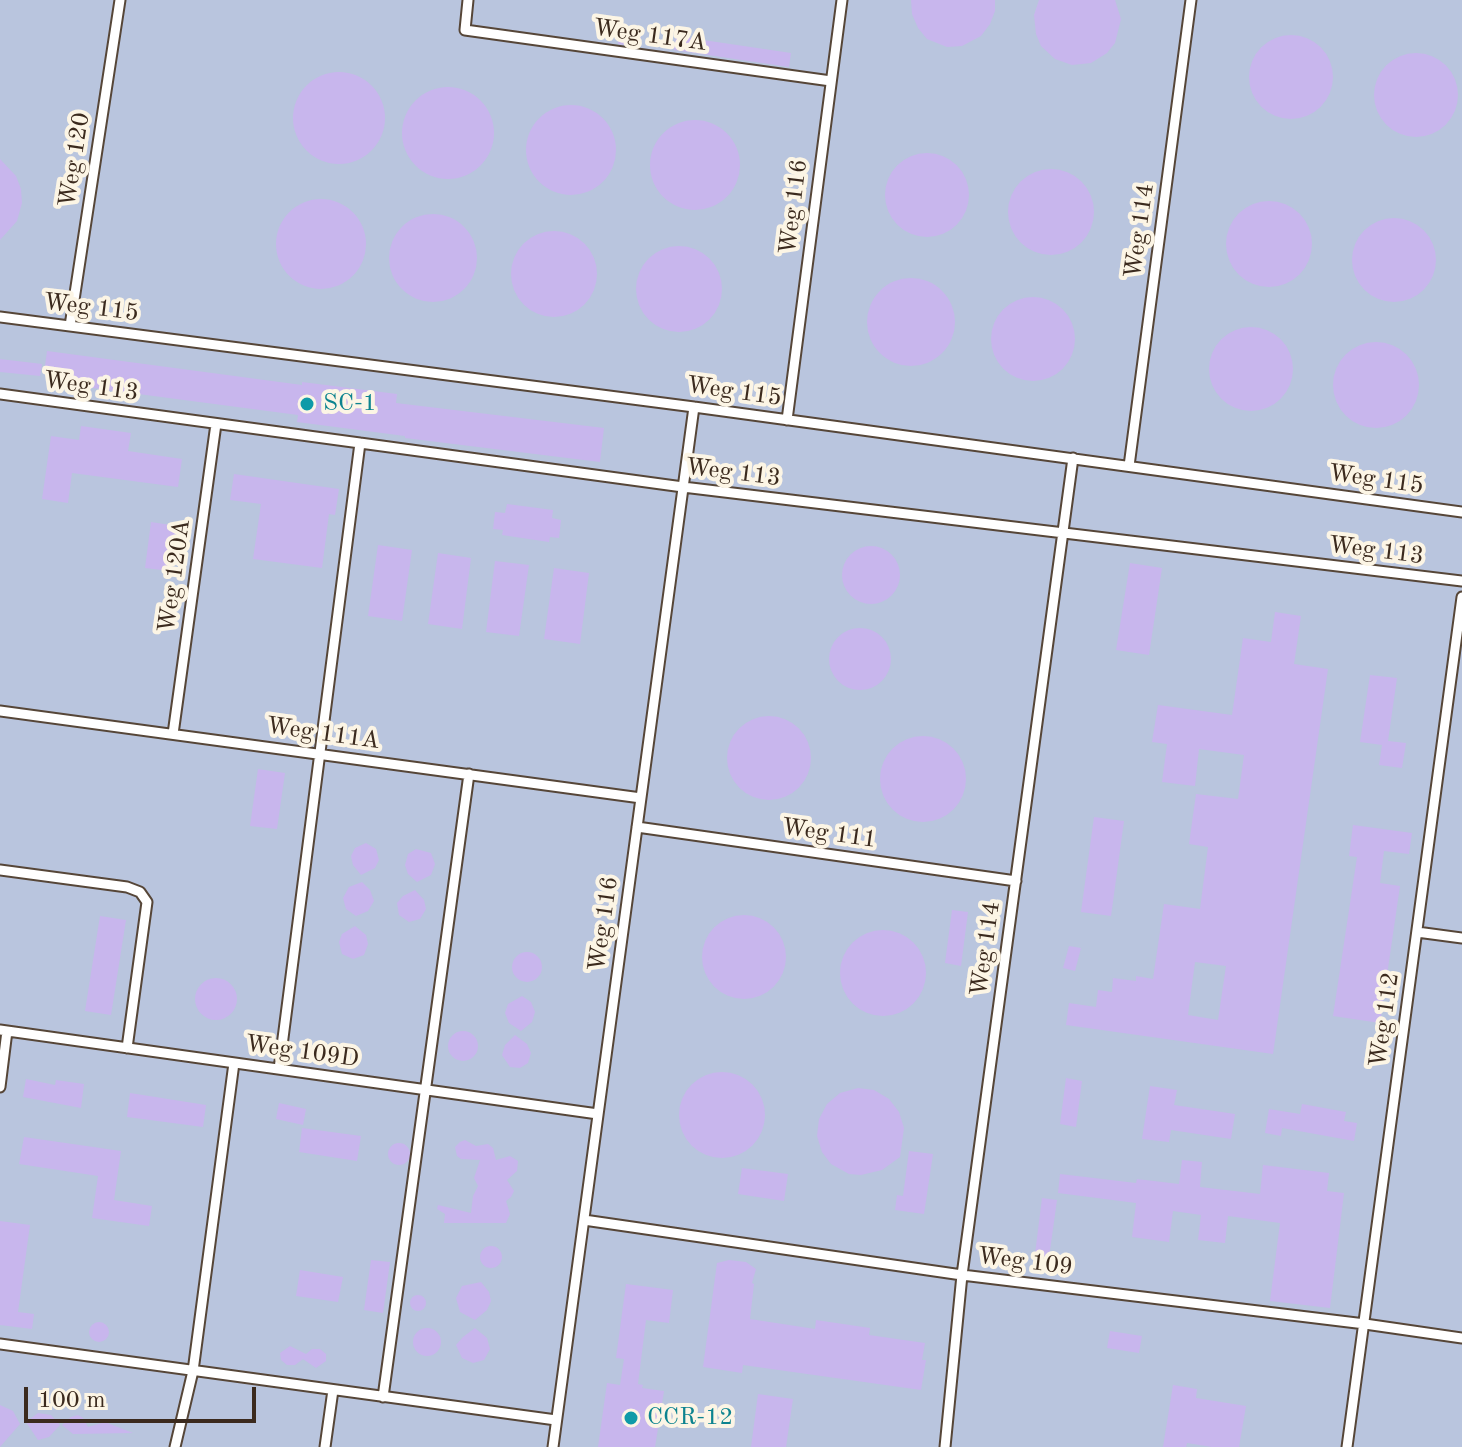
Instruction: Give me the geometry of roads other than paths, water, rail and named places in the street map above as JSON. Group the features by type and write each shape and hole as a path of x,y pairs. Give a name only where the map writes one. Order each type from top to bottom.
{"lane":[{"name":"Weg 120","path":"70,326 120,0"},
{"name":"Weg 117A","path":"468,0 465,30 831,81"},
{"name":"Weg 116","path":"787,420 842,0"},
{"name":"Weg 114","path":"1129,466 1191,0"},
{"name":"Weg 115","path":"0,317 694,407 1462,512"},
{"name":"Weg 113","path":"0,394 683,487 1462,581"},
{"name":"Weg 116","path":"553,1447 694,407"},
{"name":"Weg 120A","path":"173,734 216,424"},
{"path":"279,1069 360,443"},
{"name":"Weg 114","path":"945,1447 962,1275 1073,458"},
{"name":"Weg 112","path":"1347,1447 1462,597"},
{"name":"Weg 111A","path":"0,711 641,798"},
{"path":"383,1397 469,774"},
{"name":"Weg 111","path":"637,827 1016,881"},
{"path":"0,870 127,887 140,892 147,902 127,1048"},
{"path":"1417,932 1462,938"},
{"path":"0,1087 4,1030"},
{"name":"Weg 109D","path":"4,1030 598,1114"},
{"path":"175,1447 193,1371 234,1063"},
{"name":"Weg 109","path":"584,1220 962,1275 1462,1338"},
{"path":"0,1344 556,1420"},
{"path":"325,1447 333,1390"}],"place":[{"name":"SC-1","path":"307,404"},
{"name":"CCR-12","path":"631,1418"}]}
